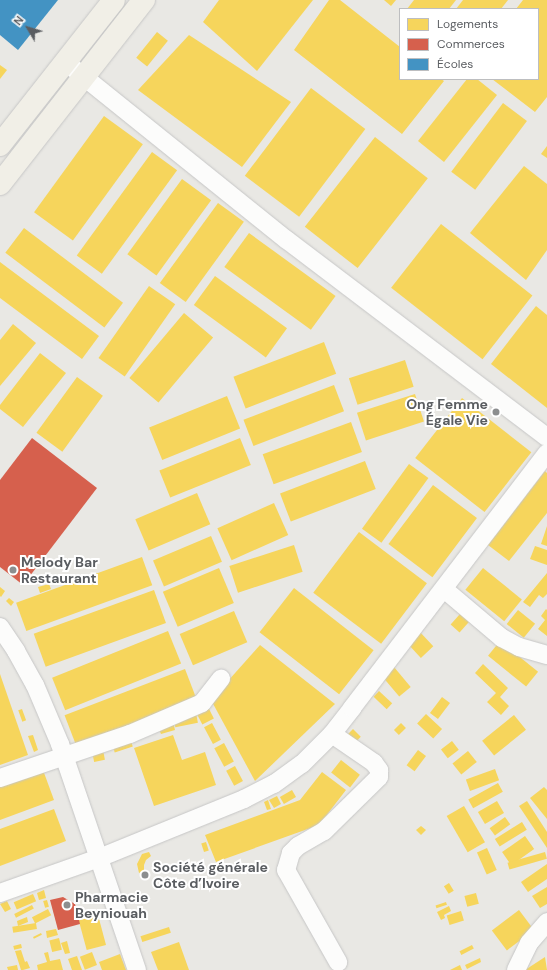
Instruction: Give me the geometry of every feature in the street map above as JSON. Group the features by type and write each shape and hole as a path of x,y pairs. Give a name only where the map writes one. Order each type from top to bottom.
{"main road":[{"path":"0,145 114,0"},
{"path":"0,184 144,0"}],"street":[{"path":"66,62 287,240 547,437"},
{"path":"0,893 99,858 244,799 274,784 302,764 332,734 547,454"},
{"path":"444,589 502,638 519,648 547,655"},
{"path":"0,627 16,651 35,685 64,756 137,970"},
{"path":"0,778 130,734 202,703 222,679"},
{"path":"332,734 374,763 379,770 379,777 324,831 298,846 291,853 286,870 338,962"},
{"path":"516,970 529,943 547,922"}],"building: Logements":[{"path":"219,0 313,0 257,71 203,22"},
{"path":"329,0 340,0 399,46 399,80 444,81 402,134 294,50"},
{"path":"384,0 396,0 391,6"},
{"path":"414,0 456,0 450,8 408,8"},
{"path":"463,0 508,0 502,8 457,8"},
{"path":"523,0 547,0 547,97 535,112 493,80 539,80 539,8 517,8"},
{"path":"157,32 168,41 147,66 136,58"},
{"path":"189,35 291,102 242,167 138,90"},
{"path":"0,65 7,70 0,79"},
{"path":"466,80 478,80 497,95 444,162 418,141"},
{"path":"311,88 365,129 299,217 245,176"},
{"path":"503,103 527,121 475,190 451,172"},
{"path":"104,116 143,144 73,240 34,212"},
{"path":"375,137 428,178 358,268 305,227"},
{"path":"547,146 547,158 541,154"},
{"path":"152,152 177,170 102,274 77,256"},
{"path":"524,166 547,184 547,250 526,280 470,233"},
{"path":"182,179 211,200 156,275 127,254"},
{"path":"218,203 244,222 186,302 160,283"},
{"path":"441,224 532,295 483,359 391,288"},
{"path":"24,228 123,303 104,327 5,253"},
{"path":"249,233 336,296 311,330 224,267"},
{"path":"0,262 99,336 82,359 0,298"},
{"path":"215,276 287,328 266,357 194,305"},
{"path":"149,286 175,304 125,376 99,358"},
{"path":"536,306 547,315 547,408 491,364"},
{"path":"184,313 213,337 158,403 129,378"},
{"path":"13,324 36,343 0,386 0,340"},
{"path":"324,342 336,374 246,409 233,377"},
{"path":"40,353 66,373 23,427 0,409 0,405"},
{"path":"405,360 414,387 358,405 349,378"},
{"path":"77,377 103,396 62,452 36,433"},
{"path":"334,385 344,411 253,446 243,420"},
{"path":"415,394 424,422 366,440 357,413"},
{"path":"227,396 240,428 162,460 149,427"},
{"path":"462,398 531,452 485,512 415,458"},
{"path":"351,422 362,452 274,484 263,454"},
{"path":"240,438 251,465 170,497 159,471"},
{"path":"365,461 376,489 291,522 280,494"},
{"path":"409,464 428,478 381,543 362,529"},
{"path":"545,471 547,473 547,513 509,561 488,545"},
{"path":"433,485 477,518 432,577 388,544"},
{"path":"197,493 210,524 149,550 135,519"},
{"path":"274,503 288,535 232,560 217,528"},
{"path":"547,526 547,546 541,544"},
{"path":"359,532 427,583 381,644 313,593"},
{"path":"211,536 222,562 164,586 153,561"},
{"path":"294,545 303,572 238,593 229,566"},
{"path":"535,546 547,550 547,565 530,559"},
{"path":"142,557 152,585 26,631 16,603"},
{"path":"219,568 234,603 178,627 163,592"},
{"path":"483,568 522,599 504,621 465,590"},
{"path":"547,573 547,594 543,598 539,595 530,607 523,602"},
{"path":"49,584 51,589 40,593 38,587"},
{"path":"0,587 5,591 1,597 0,596"},
{"path":"294,588 374,650 339,694 260,632"},
{"path":"154,590 166,623 46,667 34,634"},
{"path":"9,598 14,602 11,606 6,601"},
{"path":"546,609 547,636 538,629 545,620 541,616"},
{"path":"518,610 535,624 524,638 507,624"},
{"path":"234,611 247,642 193,665 180,634"},
{"path":"460,614 469,622 460,632 451,624"},
{"path":"168,631 181,663 65,710 52,678"},
{"path":"419,631 433,646 421,658 407,643"},
{"path":"500,641 538,672 526,687 488,656"},
{"path":"260,645 335,704 255,781 211,700"},
{"path":"483,664 508,688 500,697 509,706 501,715 487,702 496,693 475,673"},
{"path":"394,667 411,687 399,697 383,677"},
{"path":"185,669 197,701 77,747 65,715"},
{"path":"0,674 28,755 0,765"},
{"path":"379,691 392,703 387,709 374,697"},
{"path":"442,697 450,703 438,719 430,713"},
{"path":"208,707 214,719 202,724 196,713"},
{"path":"22,709 26,720 22,722 18,710"},
{"path":"196,713 198,723 175,727 173,717"},
{"path":"426,714 442,729 433,739 417,724"},
{"path":"514,715 526,730 494,756 482,741"},
{"path":"173,722 175,730 161,734 158,727"},
{"path":"212,723 221,740 213,744 204,727"},
{"path":"401,723 406,728 399,735 394,730"},
{"path":"353,729 361,737 355,742 347,735"},
{"path":"33,735 38,750 34,752 28,736"},
{"path":"173,735 182,760 205,752 216,785 154,806 134,748"},
{"path":"130,738 133,747 115,752 112,744"},
{"path":"452,741 459,750 448,758 441,750"},
{"path":"224,743 234,762 224,767 214,748"},
{"path":"103,750 105,760 94,762 92,752"},
{"path":"418,750 426,756 415,771 407,765"},
{"path":"468,751 477,762 461,774 452,764"},
{"path":"341,760 360,775 350,787 331,773"},
{"path":"235,766 243,781 234,786 226,771"},
{"path":"495,769 499,780 470,791 466,780"},
{"path":"43,770 54,800 0,820 0,786"},
{"path":"322,772 346,790 319,825 216,862 205,835 300,800"},
{"path":"498,783 503,792 473,808 468,799"},
{"path":"544,787 547,790 547,819 530,798"},
{"path":"292,790 296,797 284,804 280,797"},
{"path":"277,796 281,804 274,808 269,800"},
{"path":"268,800 271,809 267,810 264,802"},
{"path":"497,801 504,813 485,824 478,812"},
{"path":"527,801 547,832 547,848 519,806"},
{"path":"464,806 485,842 468,852 447,816"},
{"path":"54,809 66,841 0,866 0,829"},
{"path":"505,817 510,824 495,835 490,828"},
{"path":"522,822 527,830 500,847 495,839"},
{"path":"421,826 426,830 421,835 416,830"},
{"path":"525,836 534,849 511,865 502,852"},
{"path":"206,842 209,851 204,852 201,844"},
{"path":"487,848 497,870 487,874 477,852"},
{"path":"149,852 151,856 146,860 144,871 139,873 137,864 142,854"},
{"path":"545,852 547,859 509,869 508,863"},
{"path":"547,864 547,879 528,892 521,882"},
{"path":"449,883 454,891 449,894 444,886"},
{"path":"547,887 547,904 540,908 532,896"},
{"path":"44,890 46,898 39,900 37,893"},
{"path":"476,893 479,904 467,907 464,896"},
{"path":"33,894 36,901 17,910 14,902"},
{"path":"47,900 49,907 45,908 43,901"},
{"path":"7,901 11,909 5,912 0,904"},
{"path":"446,902 447,905 436,908 436,905"},
{"path":"32,905 34,909 16,918 14,914"},
{"path":"449,906 451,911 444,915 445,918 441,920 437,912"},
{"path":"48,909 51,915 35,923 32,917"},
{"path":"519,910 534,930 507,950 492,930"},
{"path":"461,911 464,921 450,925 447,915"},
{"path":"98,915 106,945 87,950 79,920"},
{"path":"27,917 28,922 18,926 17,921"},
{"path":"36,923 37,929 13,933 12,927"},
{"path":"169,927 171,933 142,942 140,936"},
{"path":"56,929 58,935 47,938 46,931"},
{"path":"41,933 42,935 34,939 33,937"},
{"path":"59,938 62,950 52,952 49,940"},
{"path":"67,941 70,953 65,954 61,943"},
{"path":"179,942 189,970 158,970 151,952"},
{"path":"21,944 22,948 14,950 13,946"},
{"path":"472,945 474,949 461,955 460,951"},
{"path":"21,950 25,962 27,961 30,968 21,970 15,951"},
{"path":"48,952 50,961 60,959 63,970 38,970 37,965 47,962 44,953"},
{"path":"92,952 97,965 85,970 80,957"},
{"path":"120,954 126,970 102,970 99,962"},
{"path":"77,956 82,970 72,970 68,959"},
{"path":"545,957 547,970 525,970"},
{"path":"480,958 481,962 467,969 465,965"},
{"path":"17,965 18,970 8,970 7,967"},
{"path":"460,965 462,970 450,970"}],"building: Commerces":[{"path":"32,438 97,488 23,585 0,567 0,480"},
{"path":"63,897 75,904 80,924 58,930 50,900"}],"building: Écoles":[{"path":"0,0 58,0 18,50 0,35"}],"place":[{"name":"Ong Femme Égale Vie","path":"496,412"},
{"name":"Melody Bar Restaurant","path":"13,570"},
{"name":"Société générale Côte d’Ivoire","path":"145,875"},
{"name":"Pharmacie Beyniouah","path":"67,905"}]}
